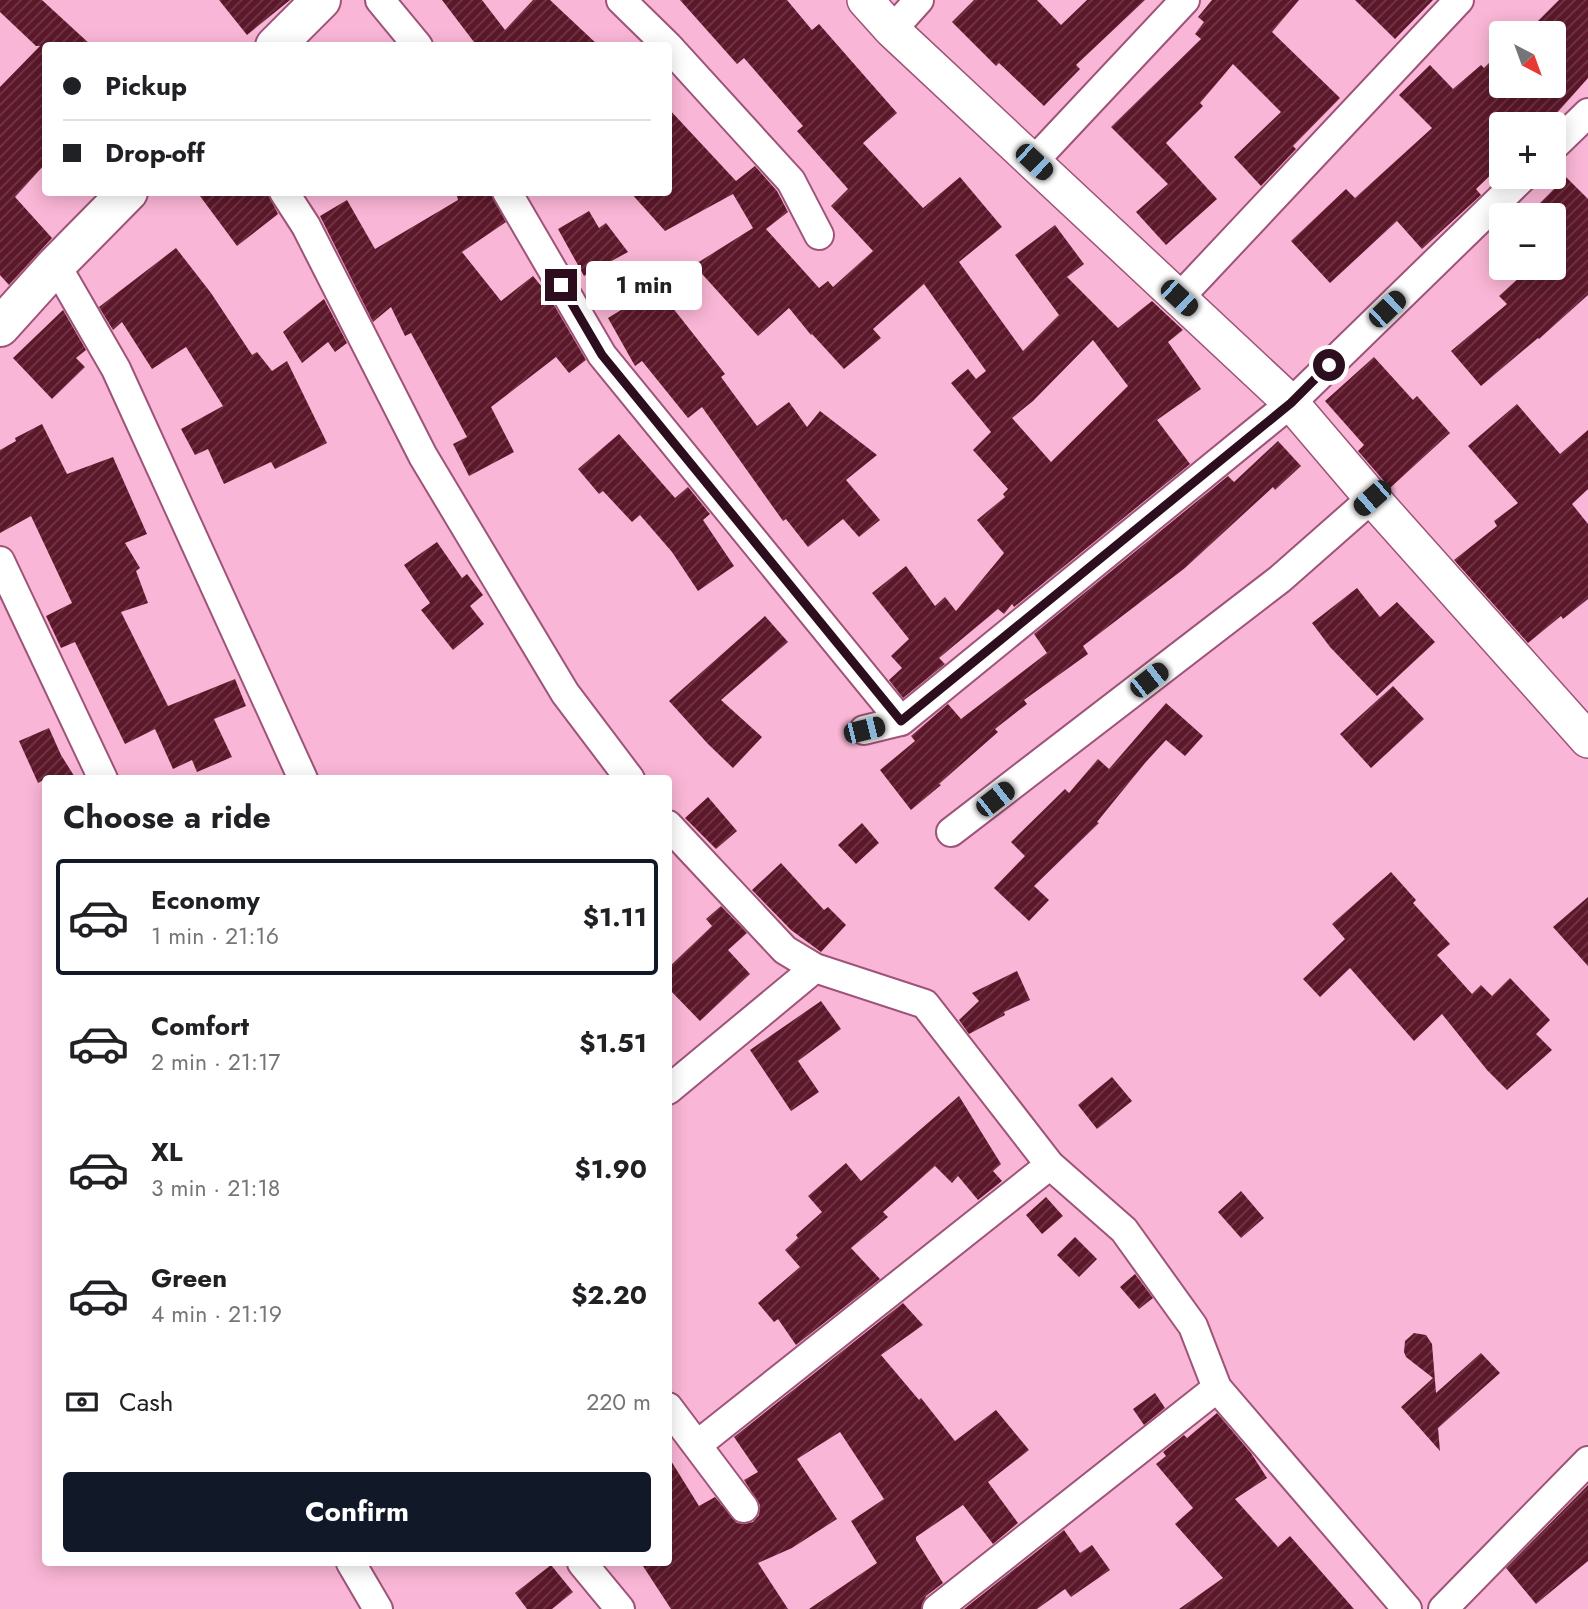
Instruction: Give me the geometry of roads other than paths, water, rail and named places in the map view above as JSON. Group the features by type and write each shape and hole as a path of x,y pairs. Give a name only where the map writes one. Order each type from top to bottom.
{"main road":[{"path":"279,42 321,0"},
{"path":"0,327 124,196"}],"street":[{"path":"380,0 415,42"},
{"path":"621,0 664,42"},
{"path":"865,0 892,30 1291,403 1588,740"},
{"path":"892,30 919,0"},
{"path":"1034,162 1185,0"},
{"path":"1179,298 1459,0"},
{"path":"672,50 791,181 819,235"},
{"path":"1566,134 1588,113"},
{"path":"864,730 901,721 1291,403 1511,189"},
{"path":"287,196 306,226 423,457 565,693 627,775"},
{"path":"509,196 602,355 901,721"},
{"path":"56,265 116,369 301,775"},
{"path":"951,832 1280,579 1372,498"},
{"path":"0,561 101,775"},
{"path":"672,829 785,950 815,968 925,1004 1050,1165 1124,1230 1193,1326 1217,1388 1407,1609"},
{"path":"672,1087 815,968"},
{"path":"698,1445 1050,1165"},
{"path":"937,1609 1217,1388"},
{"path":"672,1412 744,1508"},
{"path":"1443,1609 1588,1461"},
{"path":"353,1566 378,1609"},
{"path":"584,1566 620,1609"}]}
